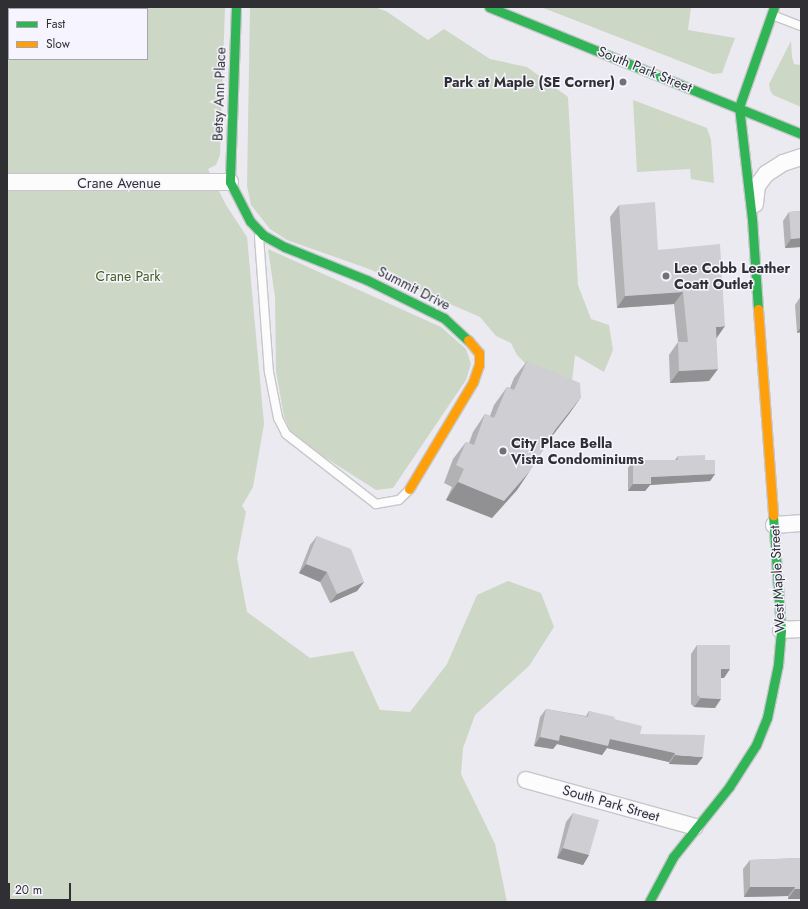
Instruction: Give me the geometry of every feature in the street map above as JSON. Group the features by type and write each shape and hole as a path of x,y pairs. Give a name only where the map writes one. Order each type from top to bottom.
{"street":[{"name":"Betsy Ann Place","path":"230,182 236,7"},
{"name":"South Park Street","path":"488,7 739,106 801,134"},
{"name":"West Maple Street","path":"649,902 659,880 695,827 729,787 756,745 774,691 780,630 774,525 752,219 739,106 773,11"},
{"name":"West Maple Street","path":"752,219 757,186 766,174 783,163 801,157"},
{"name":"Crane Avenue","path":"7,182 230,182"},
{"name":"Summit Drive","path":"230,182 250,220 258,230 285,247 367,280 444,318 475,345 479,353 479,365 472,382 409,489"},
{"path":"774,525 801,523"},
{"path":"780,630 801,629"},
{"name":"South Park Street","path":"526,780 695,827"}],"lane":[{"path":"773,11 801,26"},
{"path":"258,230 269,372 278,418 286,434 376,504 398,500 409,489"}],"green space":[{"name":"Crane Park","path":"7,7 225,7 220,155 216,165 208,169 226,205 247,237 264,424 253,487 242,506 246,512 237,558 247,612 310,658 353,651 380,710 410,712 447,664 477,595 508,581 541,593 554,627 529,666 475,715 463,748 461,774 495,844 507,902 7,902"},
{"path":"250,7 374,7 386,11 428,40 444,29 490,59 527,67 568,97 578,285 591,319 609,325 613,350 604,372 575,355 572,381 527,365 517,355 511,343 496,336 480,317 369,269 287,240 270,229 251,205 247,186"},
{"path":"541,7 691,7 688,30 735,38 722,73 713,74"},
{"path":"791,41 794,64 801,65 801,107 773,95 769,84"},
{"path":"633,100 707,128 711,140 714,183 691,179 690,169 637,172"},
{"path":"268,249 441,327 466,349 471,364 466,380 393,488 376,490 315,451 291,432 284,417 276,371 275,297"}],"building":[{"path":"655,202 658,250 720,244 725,326 716,327 718,369 679,371 678,342 688,342 683,292 625,296 619,205"},
{"path":"801,211 801,238 791,239 789,212"},
{"name":"City Place Bella Vista Condominiums","path":"527,361 580,383 581,397 555,430 529,472 504,501 458,482 464,469 456,465 466,442 474,445 485,414 494,418 507,387 514,390"},
{"path":"705,455 705,460 715,460 715,474 651,477 651,484 633,484 633,460 678,460 678,456"},
{"path":"317,536 351,549 364,582 337,594 327,572 306,564"},
{"path":"697,645 730,645 730,669 721,669 721,699 701,698 697,695"},
{"path":"546,709 588,717 589,711 615,717 614,719 642,726 640,734 705,735 703,757 675,755 675,753 610,739 608,746 560,735 559,741 540,737"},
{"path":"573,813 599,820 589,855 563,848"},
{"path":"801,858 801,889 795,889 795,887 750,887 750,860"},
{"path":"604,901 604,902 575,902"}],"traffic: fast":[{"path":"236,7 230,182 250,221 263,235 285,247 367,280 444,318 468,340"},
{"path":"489,7 801,134"},
{"path":"758,309 752,219 739,107 774,7"},
{"path":"649,902 673,857 729,787 756,745 767,718 778,665 781,630 773,515"}],"traffic: slow":[{"path":"758,309 773,515"},
{"path":"409,489 473,382 479,365 479,353 468,340"}],"place":[{"name":"Park at Maple (SE Corner)","path":"623,82"},
{"name":"Lee Cobb Leather Coatt Outlet","path":"666,276"},
{"name":"City Place Bella Vista Condominiums","path":"503,451"}]}
